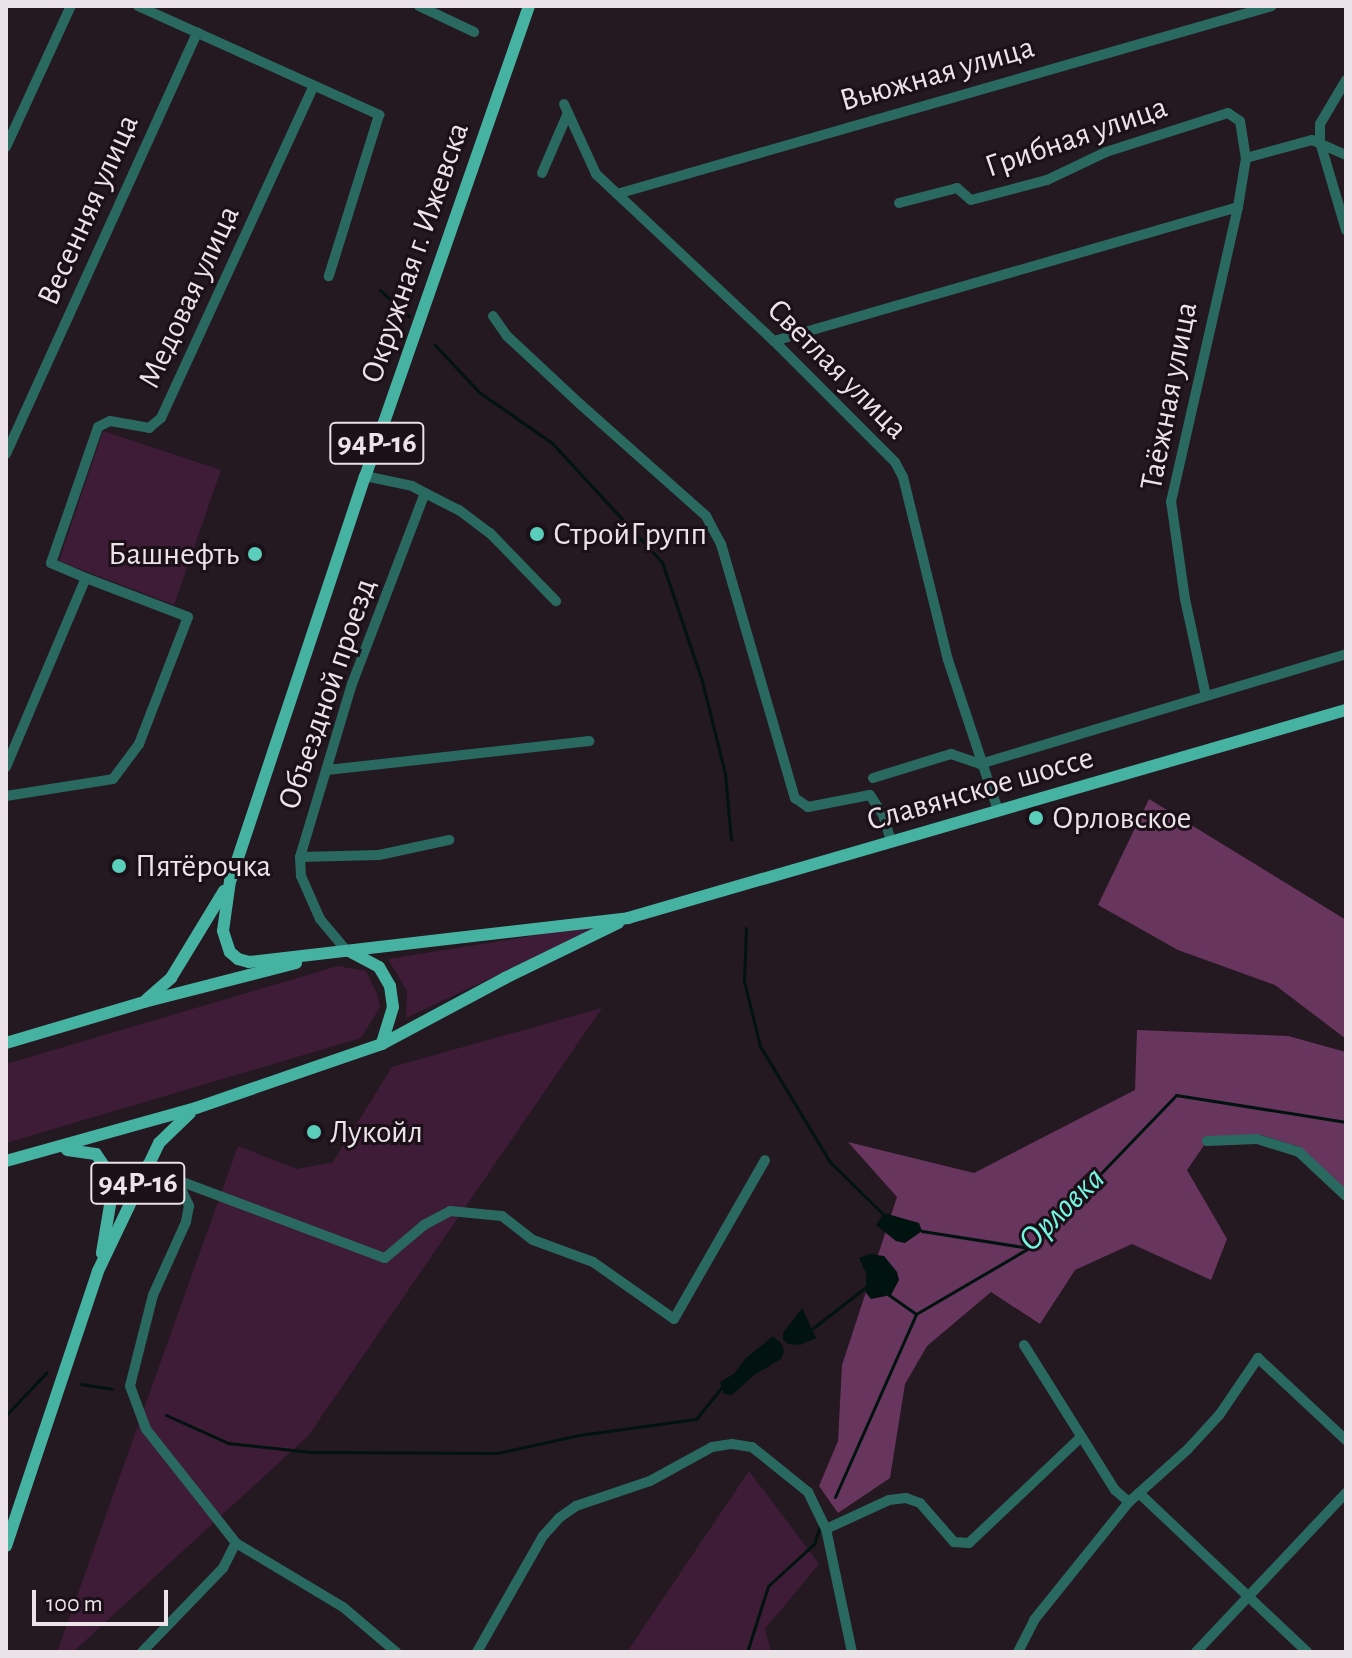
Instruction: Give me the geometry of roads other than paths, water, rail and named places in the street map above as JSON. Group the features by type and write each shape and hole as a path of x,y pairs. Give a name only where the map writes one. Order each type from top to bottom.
{"main road":[{"name":"Окружная г. Ижевска","path":"346,950 249,962 238,959 230,952 223,931 230,881 365,476 529,6"},
{"name":"Славянское шоссе","path":"382,1044 505,978 628,918 1346,710"},
{"name":"Окружная г. Ижевска","path":"144,1002 171,978 230,881"},
{"name":"Славянское шоссе","path":"346,950 628,918"},
{"name":"94Р-16","path":"7,1040 346,950"},
{"path":"346,950 379,967 390,986 393,1007 382,1044"},
{"name":"94Р-16","path":"6,1161 196,1108 382,1044"},
{"name":"94Р-16","path":"6,1546 98,1271 147,1164 171,1127 196,1108"},
{"name":"94Р-16","path":"37,1154 84,1150 105,1163 112,1193 98,1271"}],"street":[{"path":"6,147 71,6"},
{"path":"138,6 313,88 379,115 329,276"},
{"path":"419,6 474,32"},
{"name":"Вьюжная улица","path":"617,194 1272,6"},
{"name":"Весенняя улица","path":"6,454 197,32"},
{"path":"1346,80 1320,124 1320,142 1346,230"},
{"name":"Медовая улица","path":"86,578 51,563 98,427 110,421 149,428 161,418 313,88"},
{"name":"Светлая улица","path":"542,173 566,108 596,174 883,447 903,477 948,660 980,764 998,810"},
{"name":"Таёжная улица","path":"1206,696 1185,599 1171,501 1238,207 1246,158 1240,121 1228,113"},
{"name":"Грибная улица","path":"899,203 957,188 971,200 1047,180 1106,152 1228,113"},
{"path":"1246,158 1312,140 1346,155"},
{"path":"774,341 1238,207"},
{"path":"493,316 517,345 711,523 721,544 795,798 808,807 870,795 883,815 891,841"},
{"path":"365,476 412,486 459,510 490,533 556,601"},
{"name":"Объездной проезд","path":"346,950 320,919 301,876 300,857 352,684 425,493"},
{"path":"6,767 86,578 188,617 139,744 113,779 6,796"},
{"path":"873,778 951,754 980,764 1346,654"},
{"path":"327,770 589,741"},
{"path":"300,857 379,855 449,840"},
{"path":"1207,1141 1257,1139 1299,1152 1346,1196"},
{"path":"147,1164 177,1180 385,1258 424,1225 450,1211 502,1216 533,1240 593,1262 674,1319 765,1160"},
{"path":"177,1180 189,1206 186,1222 153,1295 130,1386 146,1429 236,1543 343,1607 396,1652"},
{"path":"1024,1345 1115,1490 1129,1502"},
{"path":"1018,1652 1034,1620 1129,1502 1188,1449 1220,1414 1258,1358 1346,1440"},
{"path":"826,1529 889,1500 906,1498 920,1503 954,1542 969,1543 1081,1437"},
{"path":"477,1652 550,1525 576,1506 650,1481 722,1444 752,1447 808,1492 826,1529 852,1652"},
{"path":"1139,1493 1307,1652"},
{"path":"1196,1652 1346,1493"},
{"path":"142,1652 223,1568 236,1543"}],"waterway":[{"path":"380,290 409,316"},
{"path":"435,345 479,392 552,443 662,562 702,681 725,773 731,840"},
{"path":"746,928 744,981 760,1046 830,1162 885,1216"},
{"name":"Орловка","path":"835,1497 916,1314 1029,1248 1176,1095 1346,1122"},
{"path":"922,1231 1029,1248"},
{"path":"813,1328 866,1287"},
{"path":"889,1295 916,1314"},
{"path":"6,1415 47,1372"},
{"path":"81,1384 112,1389"},
{"path":"166,1415 228,1443 311,1452 497,1453 579,1435 696,1419 721,1388"},
{"name":"Орловка","path":"747,1652 768,1586 814,1544 820,1526"}],"place":[{"name":"СтройГрупп","path":"537,534"},
{"name":"Башнефть","path":"255,554"},
{"name":"Орловское","path":"1036,818"},
{"name":"Пятёрочка","path":"119,866"},
{"name":"Лукойл","path":"314,1132"}]}
